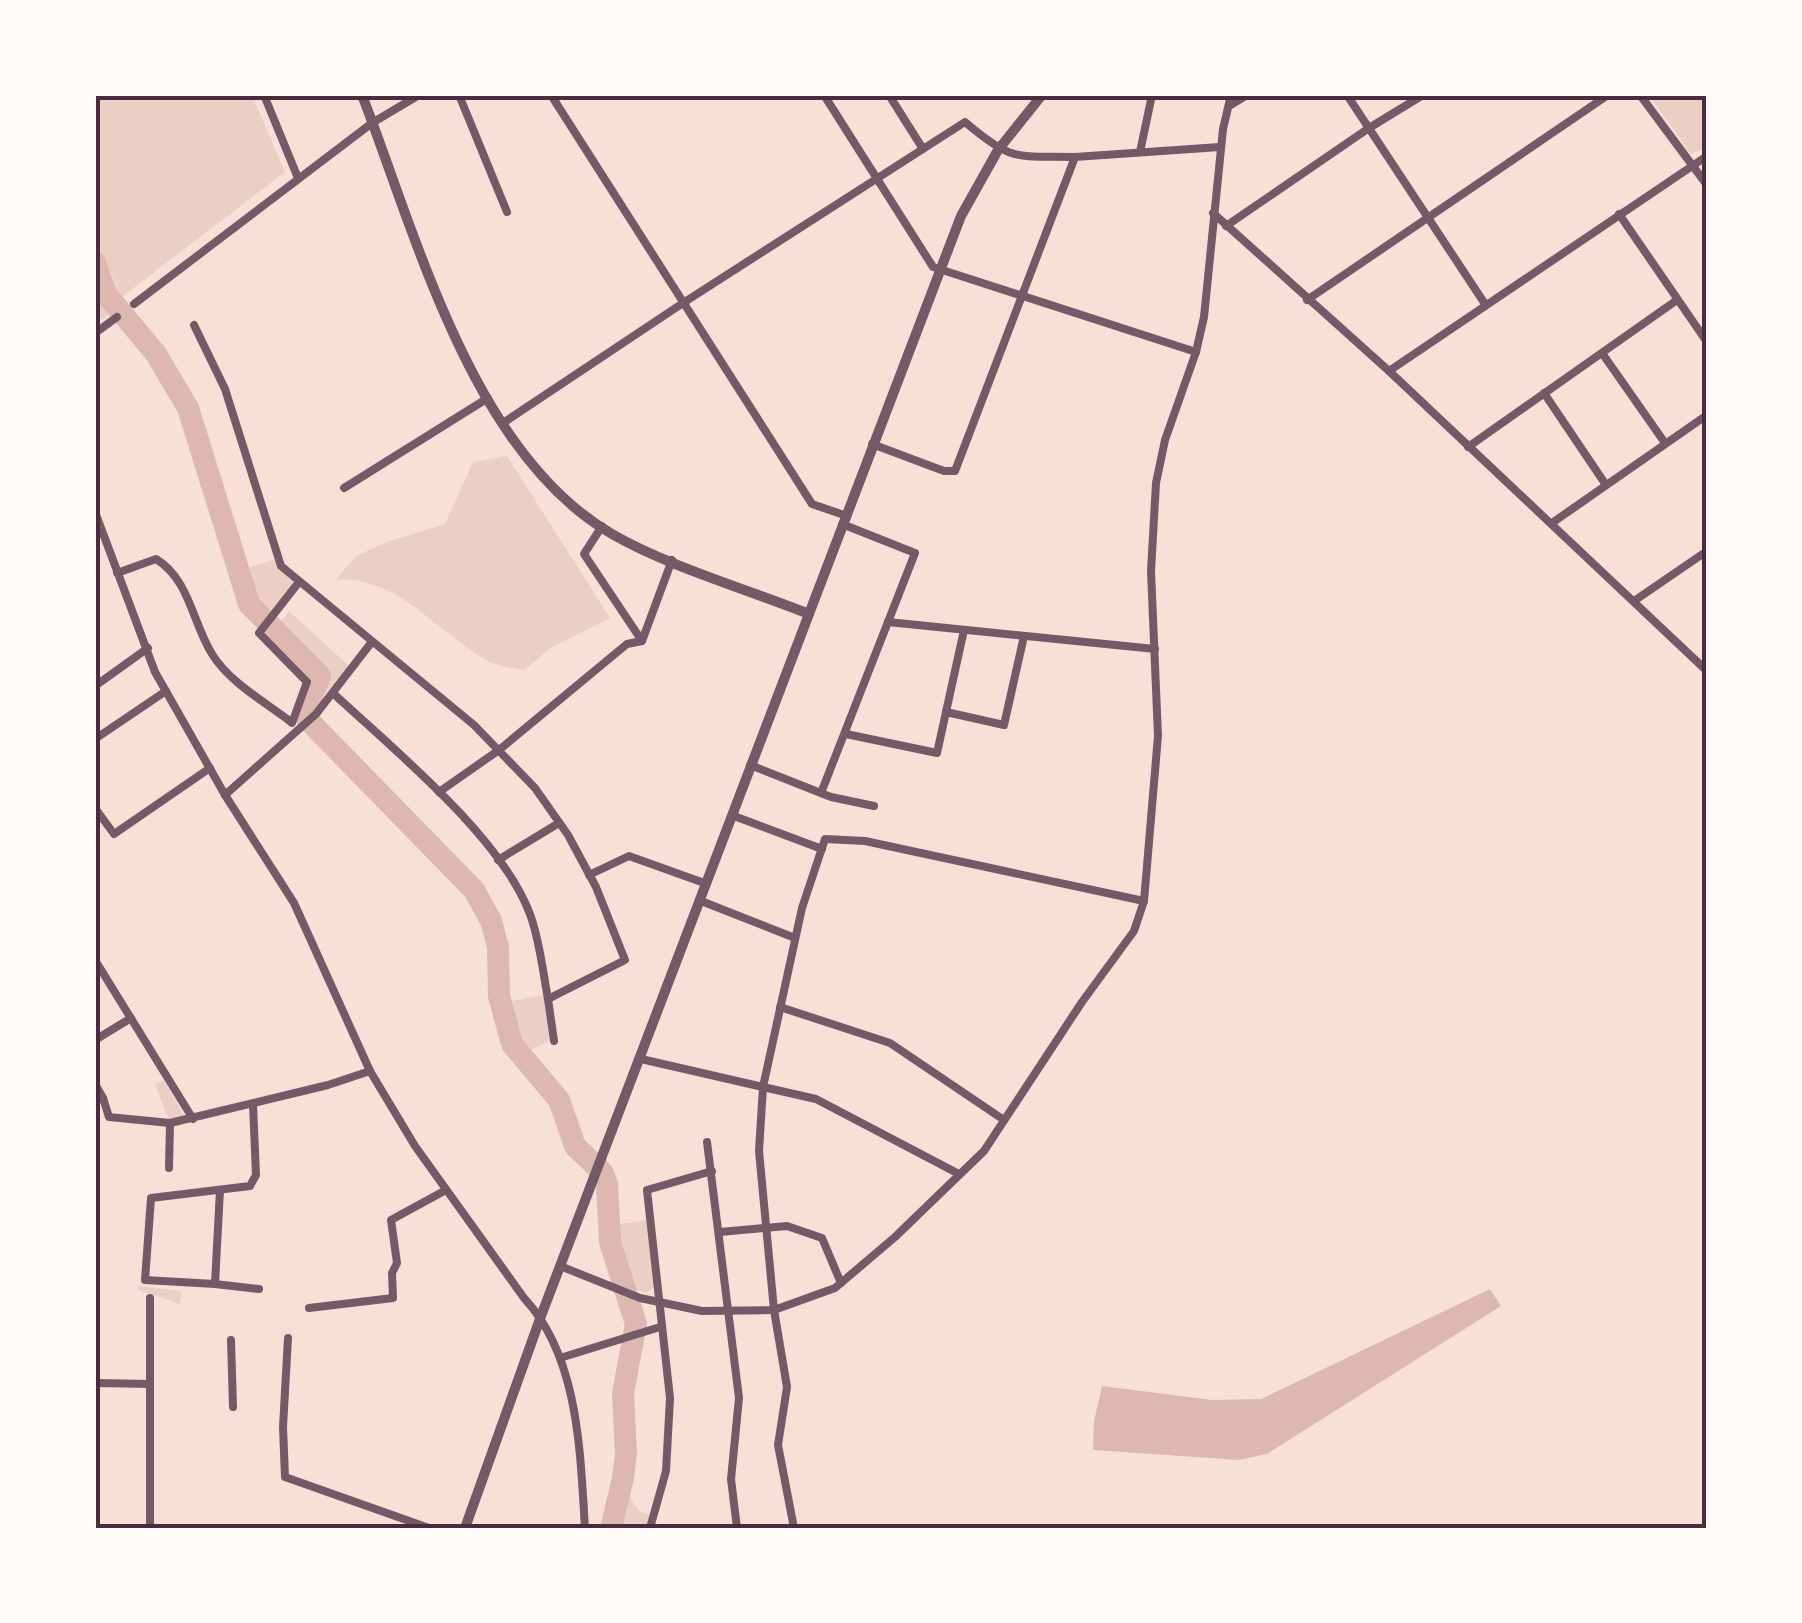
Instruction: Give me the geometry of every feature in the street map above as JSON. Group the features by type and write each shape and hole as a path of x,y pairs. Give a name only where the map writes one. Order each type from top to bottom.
{"street":[{"path":"264,95 298,178"},
{"path":"362,95 422,258 469,366 503,423 549,484 612,534 809,614"},
{"path":"134,304 372,122 419,95"},
{"path":"459,95 507,212"},
{"path":"552,95 812,504 915,553 821,793"},
{"path":"824,95 932,266 1196,352"},
{"path":"888,95 923,149"},
{"path":"466,1528 540,1316 642,1059 939,269 961,216 998,150 1042,95"},
{"path":"1140,152 1152,95"},
{"path":"560,1266 640,1298 728,1312 774,1310 824,1294 895,1237 984,1151 1134,931 1144,901 1158,736 1151,571 1156,483 1173,414 1196,352 1209,279 1220,147 1231,95"},
{"path":"1229,106 1247,95"},
{"path":"1347,95 1485,304"},
{"path":"1226,226 1422,95"},
{"path":"1307,300 1608,95"},
{"path":"1640,95 1707,184"},
{"path":"503,423 964,122 998,150 1014,156 1220,147"},
{"path":"872,444 955,472 1075,156"},
{"path":"1389,371 1707,156"},
{"path":"1213,214 1389,371 1707,671"},
{"path":"1619,214 1707,342"},
{"path":"1468,446 1677,300"},
{"path":"95,326 98,332 118,318"},
{"path":"194,325 225,389 281,566 474,724 500,750 559,823 589,875 625,960 548,1000"},
{"path":"1602,353 1665,444"},
{"path":"1544,394 1606,484"},
{"path":"344,488 488,398"},
{"path":"1552,524 1707,415"},
{"path":"95,512 155,672 225,795 294,902 370,1071 414,1146 540,1316 560,1358 578,1438 585,1528"},
{"path":"602,526 584,554 642,641"},
{"path":"1634,602 1707,551"},
{"path":"116,573 156,559 166,565 178,577 211,653 226,672 291,722 297,731"},
{"path":"642,641 672,560"},
{"path":"291,722 308,682 260,633 300,582"},
{"path":"888,622 1155,649"},
{"path":"846,734 937,752 964,630"},
{"path":"946,712 1004,725 1024,636"},
{"path":"439,792 500,750 627,644 642,641"},
{"path":"225,795 316,714 371,643"},
{"path":"95,686 148,648"},
{"path":"95,740 166,692"},
{"path":"334,694 439,792 519,890 531,918 554,1041"},
{"path":"750,765 821,793 874,806"},
{"path":"95,808 114,834 210,768"},
{"path":"734,816 822,849"},
{"path":"498,860 559,823"},
{"path":"794,1528 778,1445 787,1388 774,1310 759,1151 763,1087 780,1007 802,908 826,839 865,841 1144,901"},
{"path":"589,875 629,856 707,884"},
{"path":"701,901 795,938"},
{"path":"95,960 193,1119"},
{"path":"780,1007 890,1043 1004,1120"},
{"path":"95,1040 131,1018"},
{"path":"642,1059 816,1099 959,1174"},
{"path":"95,1084 99,1098 108,1105 109,1117 170,1124 370,1071"},
{"path":"253,1104 256,1174 250,1186 151,1198 145,1280 259,1289"},
{"path":"169,1168 170,1124"},
{"path":"707,1142 739,1398 731,1479 736,1528"},
{"path":"650,1528 666,1471 670,1398 656,1328 659,1303 647,1190 712,1172"},
{"path":"215,1284 220,1190"},
{"path":"309,1308 393,1298 392,1273 398,1263 391,1220 446,1190"},
{"path":"720,1232 787,1226 822,1238 841,1284"},
{"path":"150,1298 150,1528"},
{"path":"560,1358 656,1328"},
{"path":"288,1338 285,1477 429,1528"},
{"path":"231,1340 233,1407"},
{"path":"95,1383 150,1384"}],"shaded area":[{"path":"95,95 252,95 285,172 123,296 126,304 100,320 95,311 95,292 106,286 109,273 120,290 95,243"},
{"path":"1649,95 1707,95 1707,147 1691,154"},
{"path":"507,456 610,618 552,647 524,670 486,660 396,595 377,586 335,580 356,556 445,524 473,462"},
{"path":"276,559 297,582 269,618 252,602 241,570"},
{"path":"289,611 349,666 318,702 325,677 277,627"},
{"path":"544,995 549,1041 525,1053 507,1002"},
{"path":"163,1080 185,1117 168,1119 155,1083"},
{"path":"648,1220 655,1285 647,1293 627,1287 612,1241 611,1225"},
{"path":"138,1286 182,1291 180,1304 138,1290"},
{"path":"1490,1289 1501,1306 1267,1454 1239,1460 1093,1450 1094,1421 1102,1386 1212,1400 1261,1399"},
{"path":"624,1489 639,1511 652,1516 648,1528 614,1528"}],"waterway":[{"path":"95,262 106,294 156,354 188,408 249,604 320,676 304,714 474,890 491,921 498,947 499,996 512,1044 559,1100 575,1146 603,1173 610,1242 636,1324 623,1393 626,1454 611,1528"}]}
